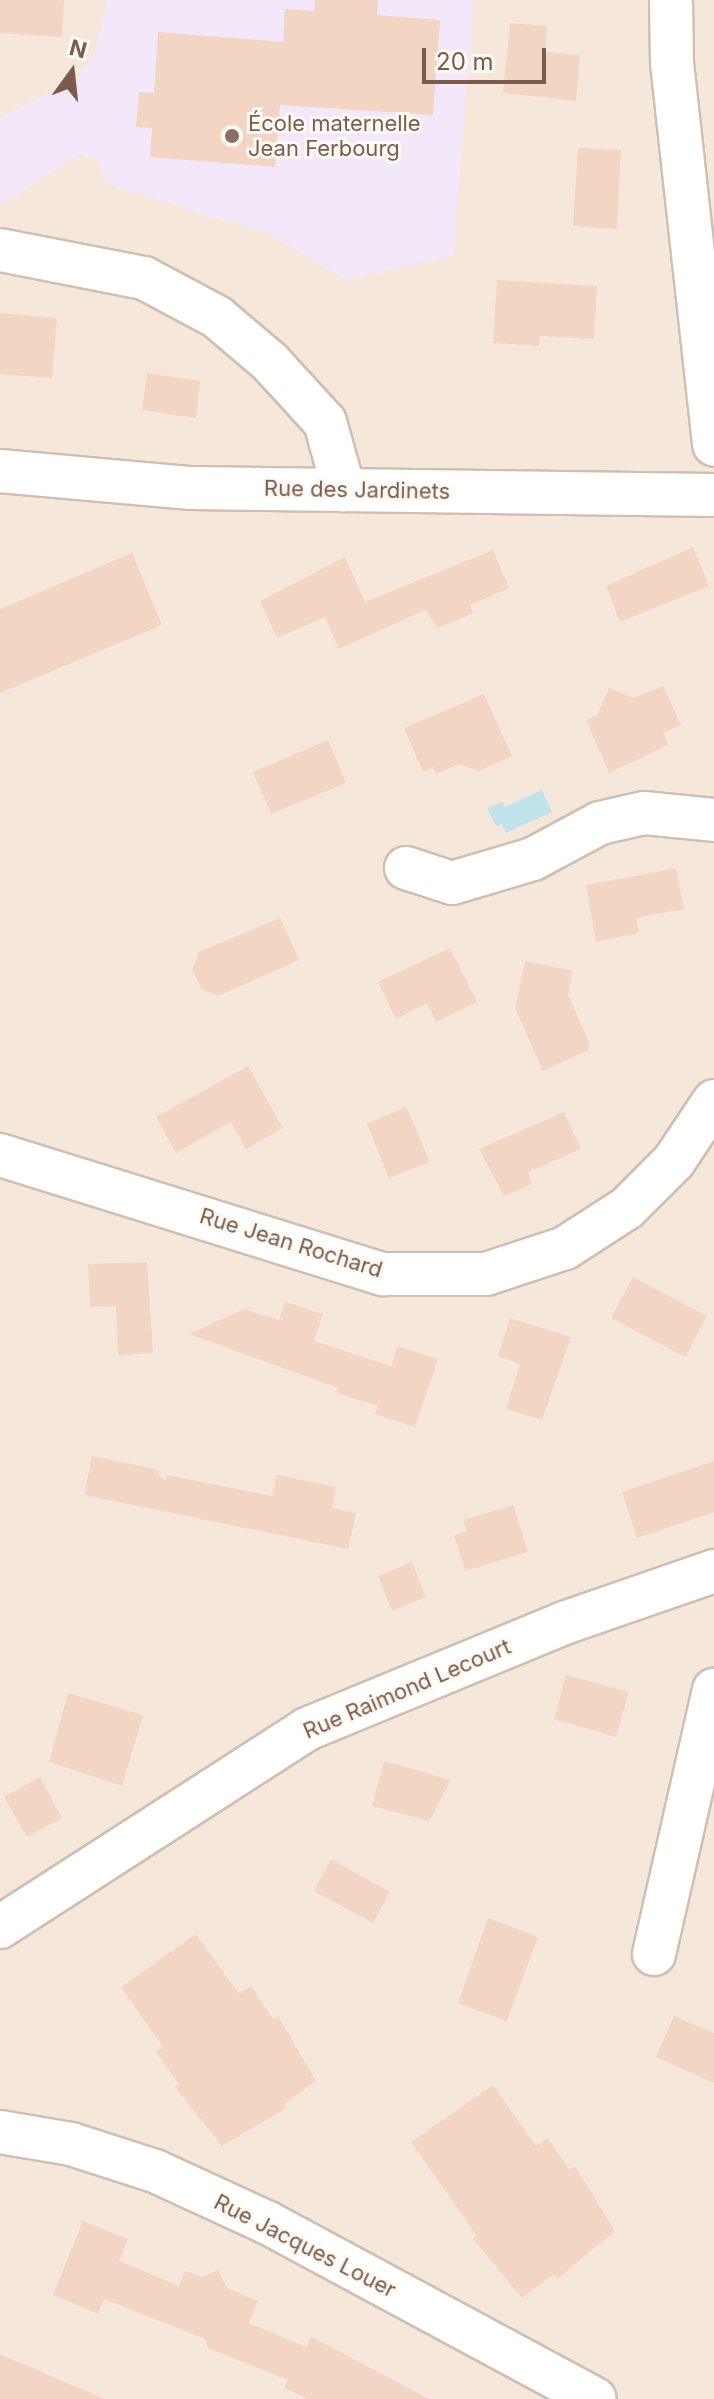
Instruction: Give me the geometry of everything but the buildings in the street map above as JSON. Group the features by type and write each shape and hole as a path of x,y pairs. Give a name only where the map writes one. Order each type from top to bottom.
{"street":[{"path":"671,0 672,63 714,445"},
{"path":"0,250 144,278 217,317 270,362 325,422 344,490"},
{"name":"Rue des Jardinets","path":"0,471 191,488 714,495"},
{"path":"406,868 452,883 533,859 600,823 644,813 714,820"},
{"name":"Rue Jean Rochard","path":"0,1155 383,1274 486,1274 565,1248 627,1208 674,1161 714,1101"},
{"name":"Rue Raimond Lecourt","path":"0,1927 307,1729 564,1623 714,1571"},
{"path":"654,1954 714,1690"},
{"name":"Rue Jacques Louer","path":"0,2132 71,2144 155,2171 268,2223 595,2399"}],"shaded area":[{"path":"0,0 714,0 714,2399 0,2399"},
{"name":"École maternelle Jean Ferbourg","path":"108,0 474,0 453,256 346,280 271,235 106,184 97,159 80,154 0,205 0,118 76,79 93,57"}],"water":[{"path":"542,790 552,812 506,833 502,824 496,826 487,808 502,802 505,807"}],"place":[{"name":"École maternelle Jean Ferbourg","path":"232,136"}]}
